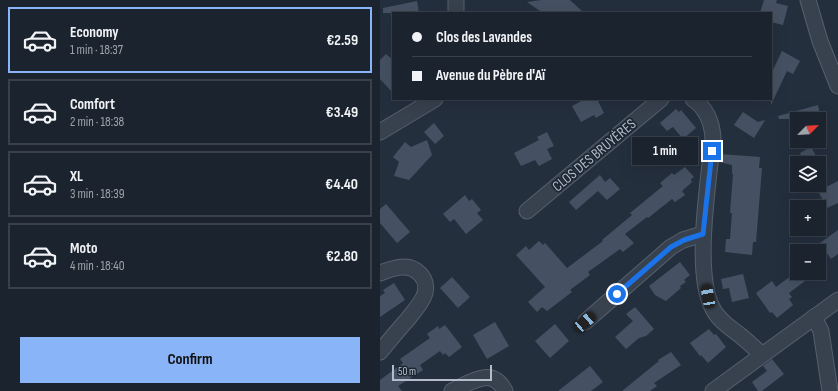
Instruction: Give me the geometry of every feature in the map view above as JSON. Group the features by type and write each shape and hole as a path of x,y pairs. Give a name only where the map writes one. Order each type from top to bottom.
{"street":[{"path":"456,0 456,12"},
{"path":"808,0 820,41 833,57 838,86"},
{"path":"380,132 433,100"},
{"name":"CLOS DES BRUYÈRES","path":"527,211 660,100"},
{"path":"694,100 700,104 708,116 712,127 713,138 703,234 704,274 708,296 712,309 721,320 762,354"},
{"path":"585,322 671,247 684,240 703,234"},
{"path":"380,273 393,268 409,267 422,275 425,283 425,292 420,304 380,352"},
{"path":"713,391 838,300"},
{"path":"814,317 821,331 830,391"},
{"path":"452,391 477,379 488,377 502,384 506,391"}],"building":[{"path":"541,0 570,0 583,12 542,12 527,2"},
{"path":"764,0 777,0 776,3 788,6 783,25 772,22 772,12 760,12"},
{"path":"417,1 419,12 383,13 383,8"},
{"path":"782,51 800,61 793,74 787,71 771,105 772,100 772,72"},
{"path":"386,54 392,59 392,92 380,79 380,60"},
{"path":"583,100 598,100 604,113 596,118 594,115 581,122 572,106"},
{"path":"818,105 820,112 793,112"},
{"path":"676,109 679,112 681,110 696,128 683,139 673,127 667,131 660,123"},
{"path":"743,112 758,122 765,120 754,138 734,125"},
{"path":"790,113 790,119 779,119 778,116"},
{"path":"434,123 444,136 435,144 424,132"},
{"path":"547,132 554,146 547,149 552,159 539,166 535,160 521,166 514,153 539,140 537,137"},
{"path":"427,140 432,155 409,180 394,176 399,162 393,157 405,142 411,147"},
{"path":"812,148 816,156 801,156 800,153"},
{"path":"720,154 760,157 759,168 762,168 756,242 753,242 752,255 725,252 726,239 730,239 733,174 732,165 719,162"},
{"path":"685,167 694,177 691,179 692,182 682,191 685,195 675,202 672,199 625,234 634,243 623,252 620,249 588,272 590,275 570,290 572,292 547,311 542,307 537,312 528,302 545,287 516,255 526,246 529,250 539,241 543,245 545,243 567,268 603,241 602,240 632,215 630,213 663,186 660,183 672,173 674,175"},
{"path":"600,175 605,182 610,178 620,189 607,200 598,191 576,210 569,202"},
{"path":"838,181 838,203 827,208 826,200 823,200 819,192 826,192 826,187"},
{"path":"465,195 469,201 472,199 481,210 477,213 483,220 466,234 454,219 450,222 443,214"},
{"path":"386,204 410,232 397,243 380,223 380,209"},
{"path":"838,230 838,254 831,259 826,252 826,244 820,243"},
{"path":"680,262 690,275 684,280 686,282 680,286 681,288 666,301 655,295 649,286"},
{"path":"743,274 749,298 732,302 729,288 723,289 721,279"},
{"path":"452,277 470,297 458,308 440,288"},
{"path":"790,277 790,280 807,280 789,293 792,297 789,299 793,305 777,318 772,312 770,313 756,293 772,281 776,287"},
{"path":"394,283 405,300 380,317 380,296 385,293 383,290"},
{"path":"635,307 654,329 646,336 639,338 626,349 615,337 633,321 626,314"},
{"path":"495,322 509,346 487,359 473,335"},
{"path":"555,324 569,341 550,358 535,341"},
{"path":"445,325 462,347 449,357 445,353 443,355 440,351 420,365 423,370 398,386 402,391 380,391 380,380 403,363 400,359 430,338 427,334 438,326 439,329"},
{"path":"709,329 714,335 716,334 726,347 708,363 701,355 700,356 690,343"},
{"path":"671,352 681,365 654,383 657,386 650,391 622,391 659,361 658,360"},
{"path":"772,359 784,374 762,391 758,391 752,382 767,371 763,366"},
{"path":"590,366 603,382 591,391 558,391"}],"route":[{"path":"617,294 671,247 684,240 703,234 712,151"}]}
